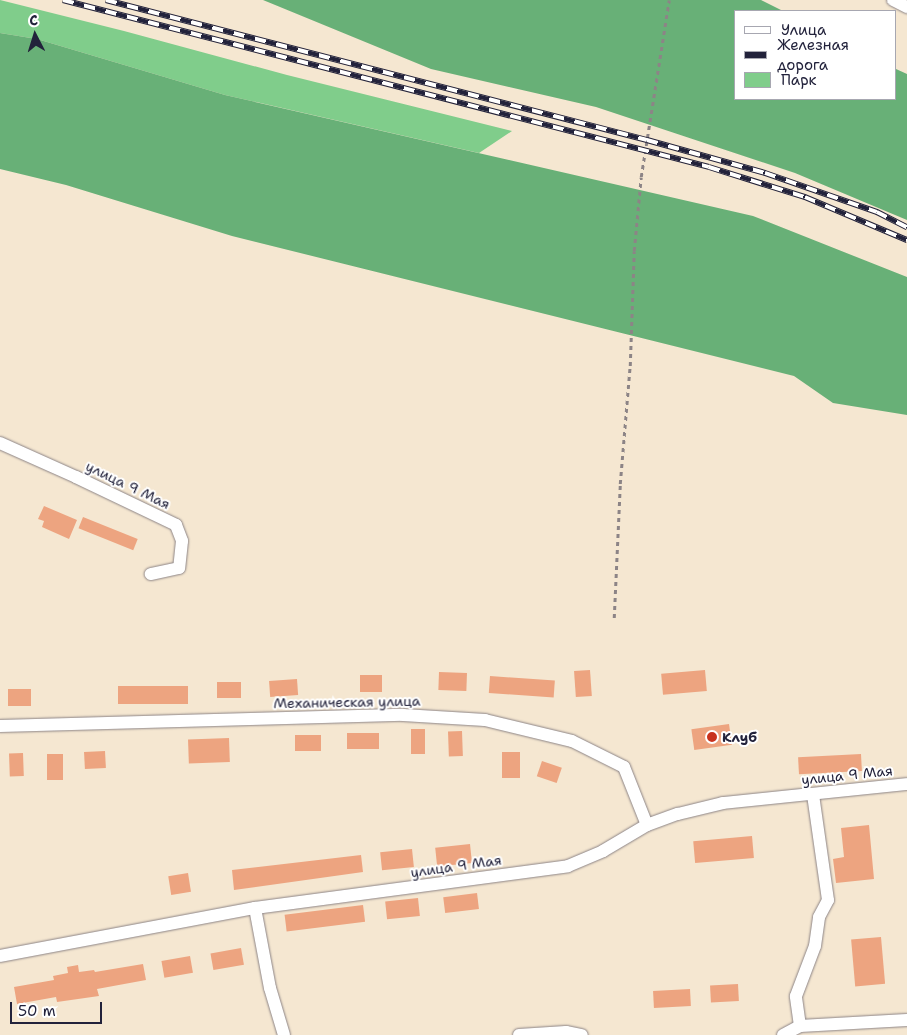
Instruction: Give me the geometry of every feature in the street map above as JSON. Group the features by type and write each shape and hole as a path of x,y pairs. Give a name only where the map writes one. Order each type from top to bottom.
{"street":[{"path":"893,0 907,7"},
{"name":"улица 9 Мая","path":"0,443 176,525 182,542 179,568 151,574"},
{"name":"Механическая улица","path":"0,726 403,714 485,720 572,741 624,767 647,825"},
{"name":"улица 9 Мая","path":"0,956 255,908 568,866 603,851 647,825 678,814 723,803 907,784"},
{"path":"800,1026 796,996 815,946 819,917 828,900 813,794"},
{"path":"255,908 270,988 284,1035"},
{"path":"783,1035 800,1026 907,1020"},
{"path":"519,1035 566,1032 582,1035"}],"path":[{"path":"614,618 641,177 669,0"}],"green space":[{"path":"0,0 287,75 512,131 479,153 225,95 37,39 0,33"},
{"path":"263,0 761,0 781,10 734,10 734,100 897,100 897,69 907,74 907,220 795,173 596,107 431,69"},
{"path":"0,33 37,39 225,95 753,216 907,277 907,415 833,403 794,376 232,236 66,185 0,169"}],"building":[{"path":"44,506 77,520 69,539 42,527 44,521 38,519"},
{"path":"83,517 138,539 133,550 79,528"},
{"path":"590,670 592,696 576,697 574,671"},
{"path":"705,670 707,691 663,695 661,674"},
{"path":"439,672 467,673 466,691 438,690"},
{"path":"360,675 382,675 382,692 360,692"},
{"path":"490,676 555,681 554,697 489,693"},
{"path":"297,679 298,695 270,697 269,681"},
{"path":"217,682 241,682 241,698 217,698"},
{"path":"118,686 188,686 188,704 118,704"},
{"path":"8,689 31,689 31,706 8,706"},
{"name":"Клуб","path":"729,724 732,745 694,750 691,729"},
{"path":"411,729 425,729 425,754 411,754"},
{"path":"448,731 462,731 463,756 449,756"},
{"path":"347,733 379,733 379,749 347,749"},
{"path":"295,735 321,735 321,751 295,751"},
{"path":"229,738 230,762 189,763 188,739"},
{"path":"105,751 106,768 85,769 84,752"},
{"path":"502,752 520,752 520,778 502,778"},
{"path":"9,753 23,753 24,776 10,776"},
{"path":"47,754 63,754 63,780 47,780"},
{"path":"861,754 862,771 799,774 798,757"},
{"path":"542,761 562,768 557,783 537,776"},
{"path":"869,825 874,879 836,883 833,859 844,857 841,828"},
{"path":"752,836 754,858 695,863 693,841"},
{"path":"470,844 472,863 437,867 435,848"},
{"path":"412,849 414,867 382,870 380,852"},
{"path":"361,855 363,872 234,890 232,870"},
{"path":"188,873 191,892 171,895 168,876"},
{"path":"477,893 479,909 445,913 443,897"},
{"path":"418,898 420,916 387,919 385,901"},
{"path":"363,905 365,922 287,932 285,915"},
{"path":"881,937 885,984 855,986 851,940"},
{"path":"241,948 244,965 213,970 210,953"},
{"path":"190,956 193,973 164,978 161,961"},
{"path":"143,964 146,980 97,989 99,996 57,1002 56,997 17,1004 14,987 54,980 53,976 68,973 67,967 78,965 79,972 94,970 95,972"},
{"path":"738,984 739,1001 711,1002 710,985"},
{"path":"690,989 691,1006 654,1008 653,991"}],"railway":[{"path":"63,0 709,167 805,197 907,240"},
{"path":"106,0 647,140 765,173 877,212 907,227"}],"place":[{"name":"Клуб","path":"712,737"}]}
